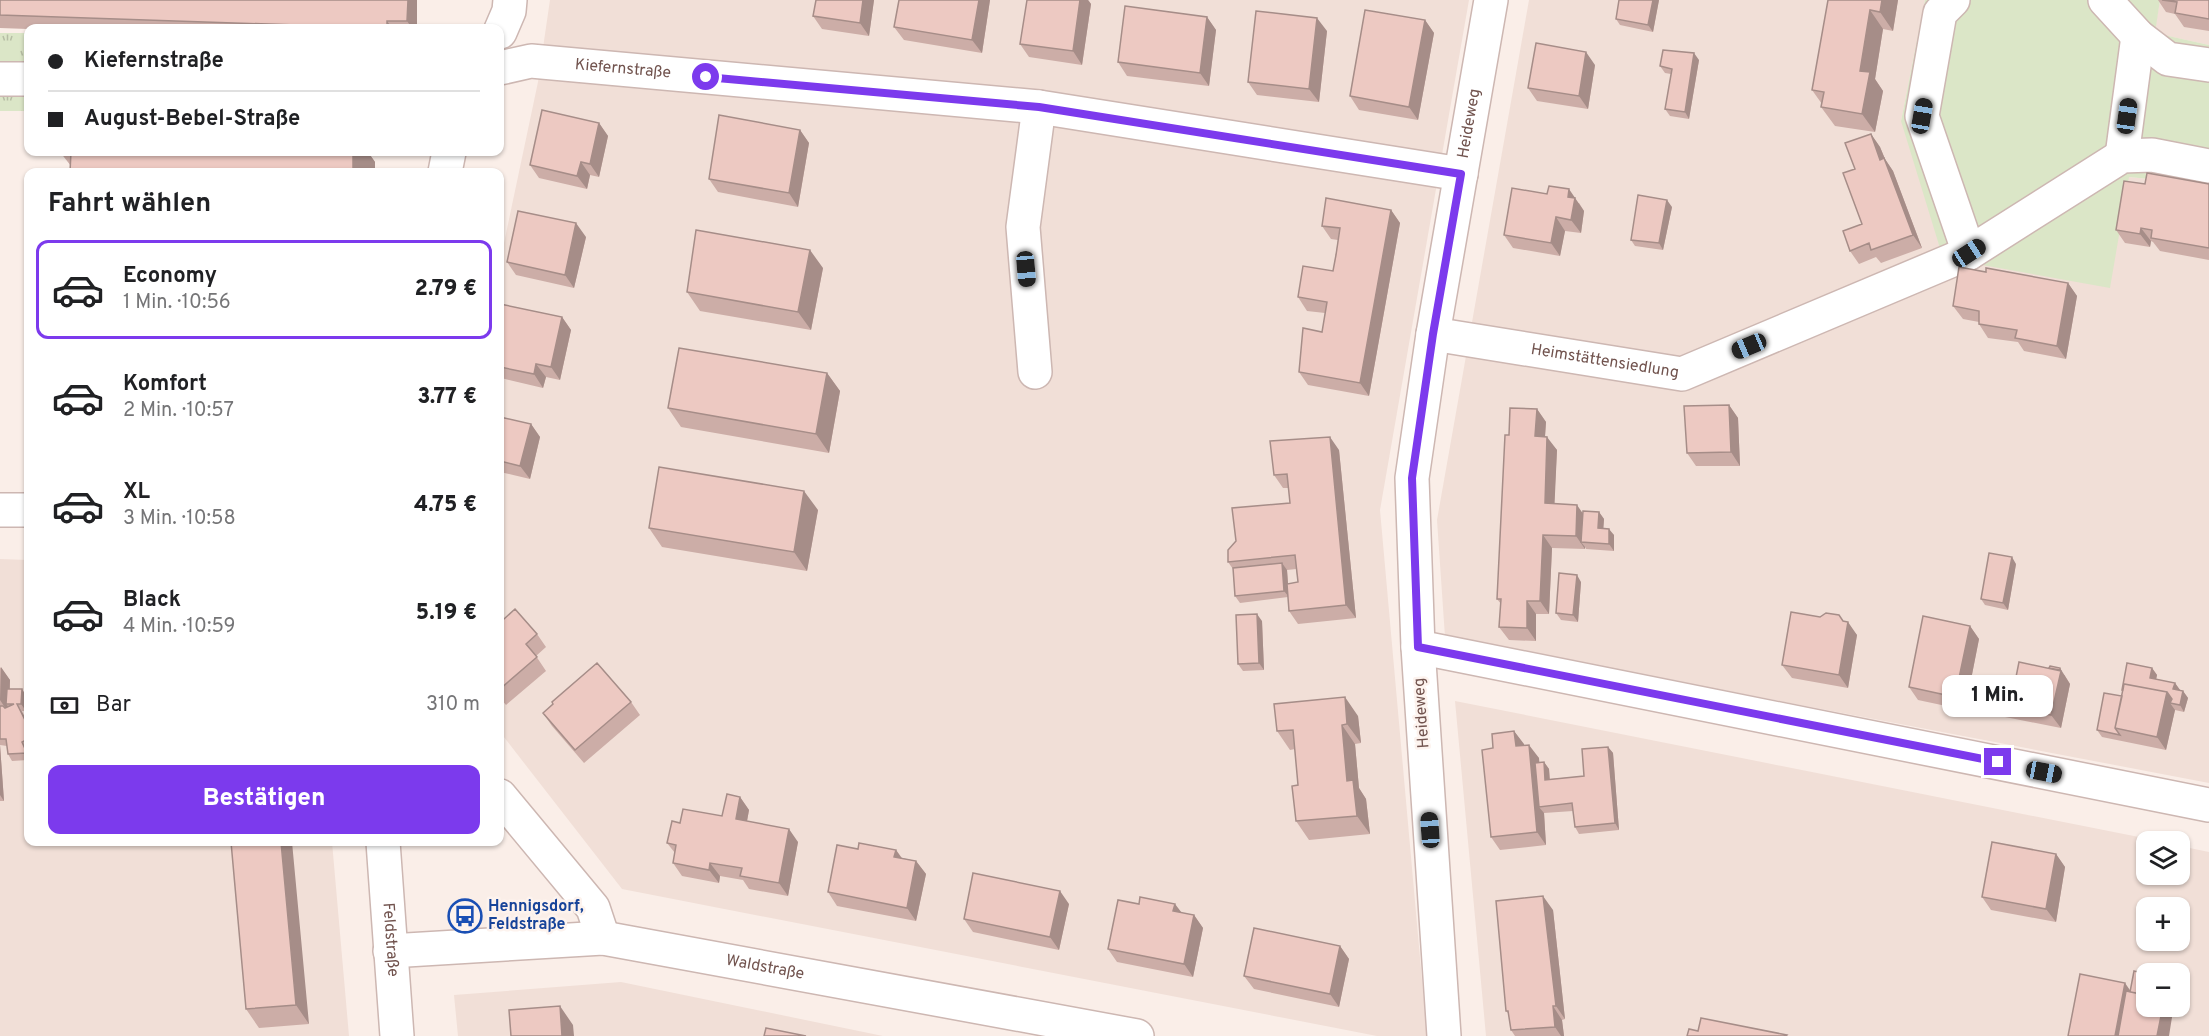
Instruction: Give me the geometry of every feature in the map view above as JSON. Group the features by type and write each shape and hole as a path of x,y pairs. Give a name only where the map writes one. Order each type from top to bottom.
{"street":[{"path":"503,24 510,0"},
{"name":"Heideweg","path":"1444,1036 1418,647 1412,478 1433,334 1491,0"},
{"path":"1953,0 1941,13 1922,116 1969,253"},
{"path":"2105,0 2138,36 2168,59 2209,65"},
{"path":"2138,36 2122,156 2152,155 2209,166"},
{"name":"Kiefernstraße","path":"504,67 531,61 1039,107 1461,174"},
{"path":"0,79 24,80"},
{"path":"1035,372 1023,227 1039,107"},
{"name":"Heimstättensiedlung","path":"1433,334 1682,374 1969,253 2122,156"},
{"path":"0,510 24,510"},
{"path":"1418,647 2209,805"},
{"path":"504,801 593,908 603,938"},
{"name":"Feldstraße","path":"383,846 397,1036"},
{"name":"Waldstraße","path":"390,951 603,938 1137,1036"}],"shaded area":[{"path":"550,0 1469,0 1380,510 1427,1036 1377,1036 622,889 504,737 504,243 538,82"},
{"path":"1529,0 1925,0 1901,121 2129,177 2209,185 2209,783 1445,637 1437,520"},
{"path":"2160,0 2209,0 2209,45 2154,33"},
{"path":"0,559 24,560 24,846 332,846 349,1036 0,1036"},
{"path":"1455,701 2136,836 2136,885 2190,885 2190,848 2209,852 2209,1036 1486,1036"},
{"path":"621,982 883,1036 458,1036 454,995"}],"green space":[{"path":"1925,0 2160,0 2155,33 2209,45 2209,185 2129,177 2110,288 1943,258 1901,121"},
{"path":"0,33 24,33 24,111 0,111"}],"building":[{"path":"0,0 408,0 407,21 387,21 387,24 266,24 0,15"},
{"path":"816,0 863,0 860,23 813,16"},
{"path":"899,0 979,0 972,40 894,27"},
{"path":"1027,0 1080,0 1073,51 1020,44"},
{"path":"1619,0 1653,0 1648,25 1616,19"},
{"path":"1828,0 1882,0 1880,12 1870,10 1860,71 1870,72 1862,114 1821,107 1824,92 1812,90"},
{"path":"2162,0 2209,0 2209,19 2175,13 2177,2"},
{"path":"1125,6 1207,17 1200,73 1118,62"},
{"path":"1365,10 1425,20 1409,107 1350,96"},
{"path":"1256,11 1317,18 1309,89 1248,82"},
{"path":"1536,43 1586,52 1579,96 1528,88"},
{"path":"1663,50 1694,53 1685,112 1665,109 1672,69 1660,66"},
{"path":"542,110 599,123 590,164 581,162 577,176 530,165"},
{"path":"719,115 800,130 789,193 709,179"},
{"path":"1871,134 1880,160 1884,158 1913,235 1871,250 1869,243 1850,251 1843,231 1862,224 1843,173 1855,169 1845,143"},
{"path":"71,156 353,156 353,168 70,168"},
{"path":"2147,173 2209,184 2209,248 2151,238 2152,230 2141,228 2140,234 2116,230 2124,181 2145,184"},
{"path":"1549,186 1569,189 1568,197 1575,198 1571,220 1556,217 1551,243 1504,235 1512,188 1547,194"},
{"path":"1638,195 1667,200 1659,243 1631,240"},
{"path":"1326,198 1391,210 1360,383 1299,372 1303,328 1322,332 1327,302 1298,297 1303,266 1333,271 1336,255 1340,228 1322,226"},
{"path":"518,211 576,223 565,275 507,262"},
{"path":"696,230 810,250 798,312 687,292"},
{"path":"1959,267 1986,272 1986,268 2068,283 2057,346 2015,338 2017,330 1979,324 1979,311 1953,306"},
{"path":"504,305 562,317 551,367 536,364 534,374 504,368"},
{"path":"679,348 827,373 816,434 668,408"},
{"path":"1729,405 1731,452 1687,453 1684,406"},
{"path":"1510,408 1537,409 1535,436 1547,437 1545,503 1577,505 1576,536 1543,535 1540,601 1527,601 1527,628 1499,627 1501,599 1497,599 1505,435 1509,435"},
{"path":"504,418 531,424 520,466 504,462"},
{"path":"1330,437 1346,605 1289,611 1287,584 1298,582 1295,555 1228,562 1228,550 1236,541 1232,508 1290,503 1287,474 1274,475 1270,441"},
{"path":"659,467 804,491 794,552 649,528"},
{"path":"1583,511 1599,512 1598,528 1609,529 1609,544 1581,542"},
{"path":"1989,553 2012,557 2003,603 1981,599"},
{"path":"1282,563 1284,591 1235,596 1233,568"},
{"path":"1559,573 1577,575 1573,615 1556,613"},
{"path":"515,609 537,634 526,644 537,657 504,686 504,619"},
{"path":"1791,612 1820,617 1826,613 1839,615 1843,621 1848,622 1839,675 1782,665"},
{"path":"1257,614 1259,663 1238,664 1236,615"},
{"path":"1923,616 1970,626 1955,697 1909,687"},
{"path":"2019,662 2061,671 2051,715 2010,707"},
{"path":"597,663 631,702 575,750 543,713 553,704 552,702"},
{"path":"2127,663 2152,668 2150,678 2175,683 2173,689 2183,691 2180,705 2170,703 2172,699 2167,692 2124,684 2122,690"},
{"path":"2000,682 2014,684 2010,707 2014,713 1995,710"},
{"path":"2124,684 2167,692 2157,737 2115,728"},
{"path":"7,689 22,689 21,704 17,704 24,718 24,741 22,742 24,753 8,754 6,739 0,739 0,706 5,708 14,704 6,704"},
{"path":"2104,693 2122,696 2115,728 2120,735 2097,730"},
{"path":"1345,697 1347,724 1342,725 1347,781 1353,780 1357,816 1296,821 1292,786 1298,785 1293,730 1277,731 1274,704"},
{"path":"1514,731 1516,746 1529,745 1537,832 1491,837 1482,750 1493,748 1492,734"},
{"path":"1608,747 1615,823 1575,827 1572,803 1539,807 1535,763 1544,762 1545,780 1584,776 1582,749"},
{"path":"727,794 740,797 736,819 789,829 779,883 740,876 742,868 710,863 709,870 673,863 676,845 667,843 672,821 680,823 683,809 722,816"},
{"path":"1992,842 2056,854 2046,909 1982,897"},
{"path":"859,843 896,850 894,857 916,861 907,908 828,892 837,845 858,849"},
{"path":"231,846 281,846 296,1005 246,1009"},
{"path":"973,873 1060,891 1050,937 964,919"},
{"path":"1543,896 1556,1006 1553,1006 1555,1027 1511,1030 1508,1011 1506,1011 1496,901"},
{"path":"1140,897 1175,904 1173,911 1194,915 1184,964 1108,949 1118,900 1139,904"},
{"path":"1254,928 1340,946 1330,994 1244,976"},
{"path":"2134,971 2136,972 2136,993 2130,992"},
{"path":"2080,974 2125,983 2115,1036 2068,1036"},
{"path":"2126,991 2136,993 2136,1017 2161,1017 2157,1036 2118,1036"},
{"path":"560,1006 562,1036 511,1036 509,1010"},
{"path":"1701,1018 1787,1035 1687,1036 1689,1029 1698,1031"},
{"path":"766,1028 806,1036 764,1036"}],"place":[{"name":"Hennigsdorf, Feldstraße","path":"465,916"}],"route":[{"path":"706,77 1039,107 1461,174 1433,334 1412,478 1418,647 1998,762"}]}
